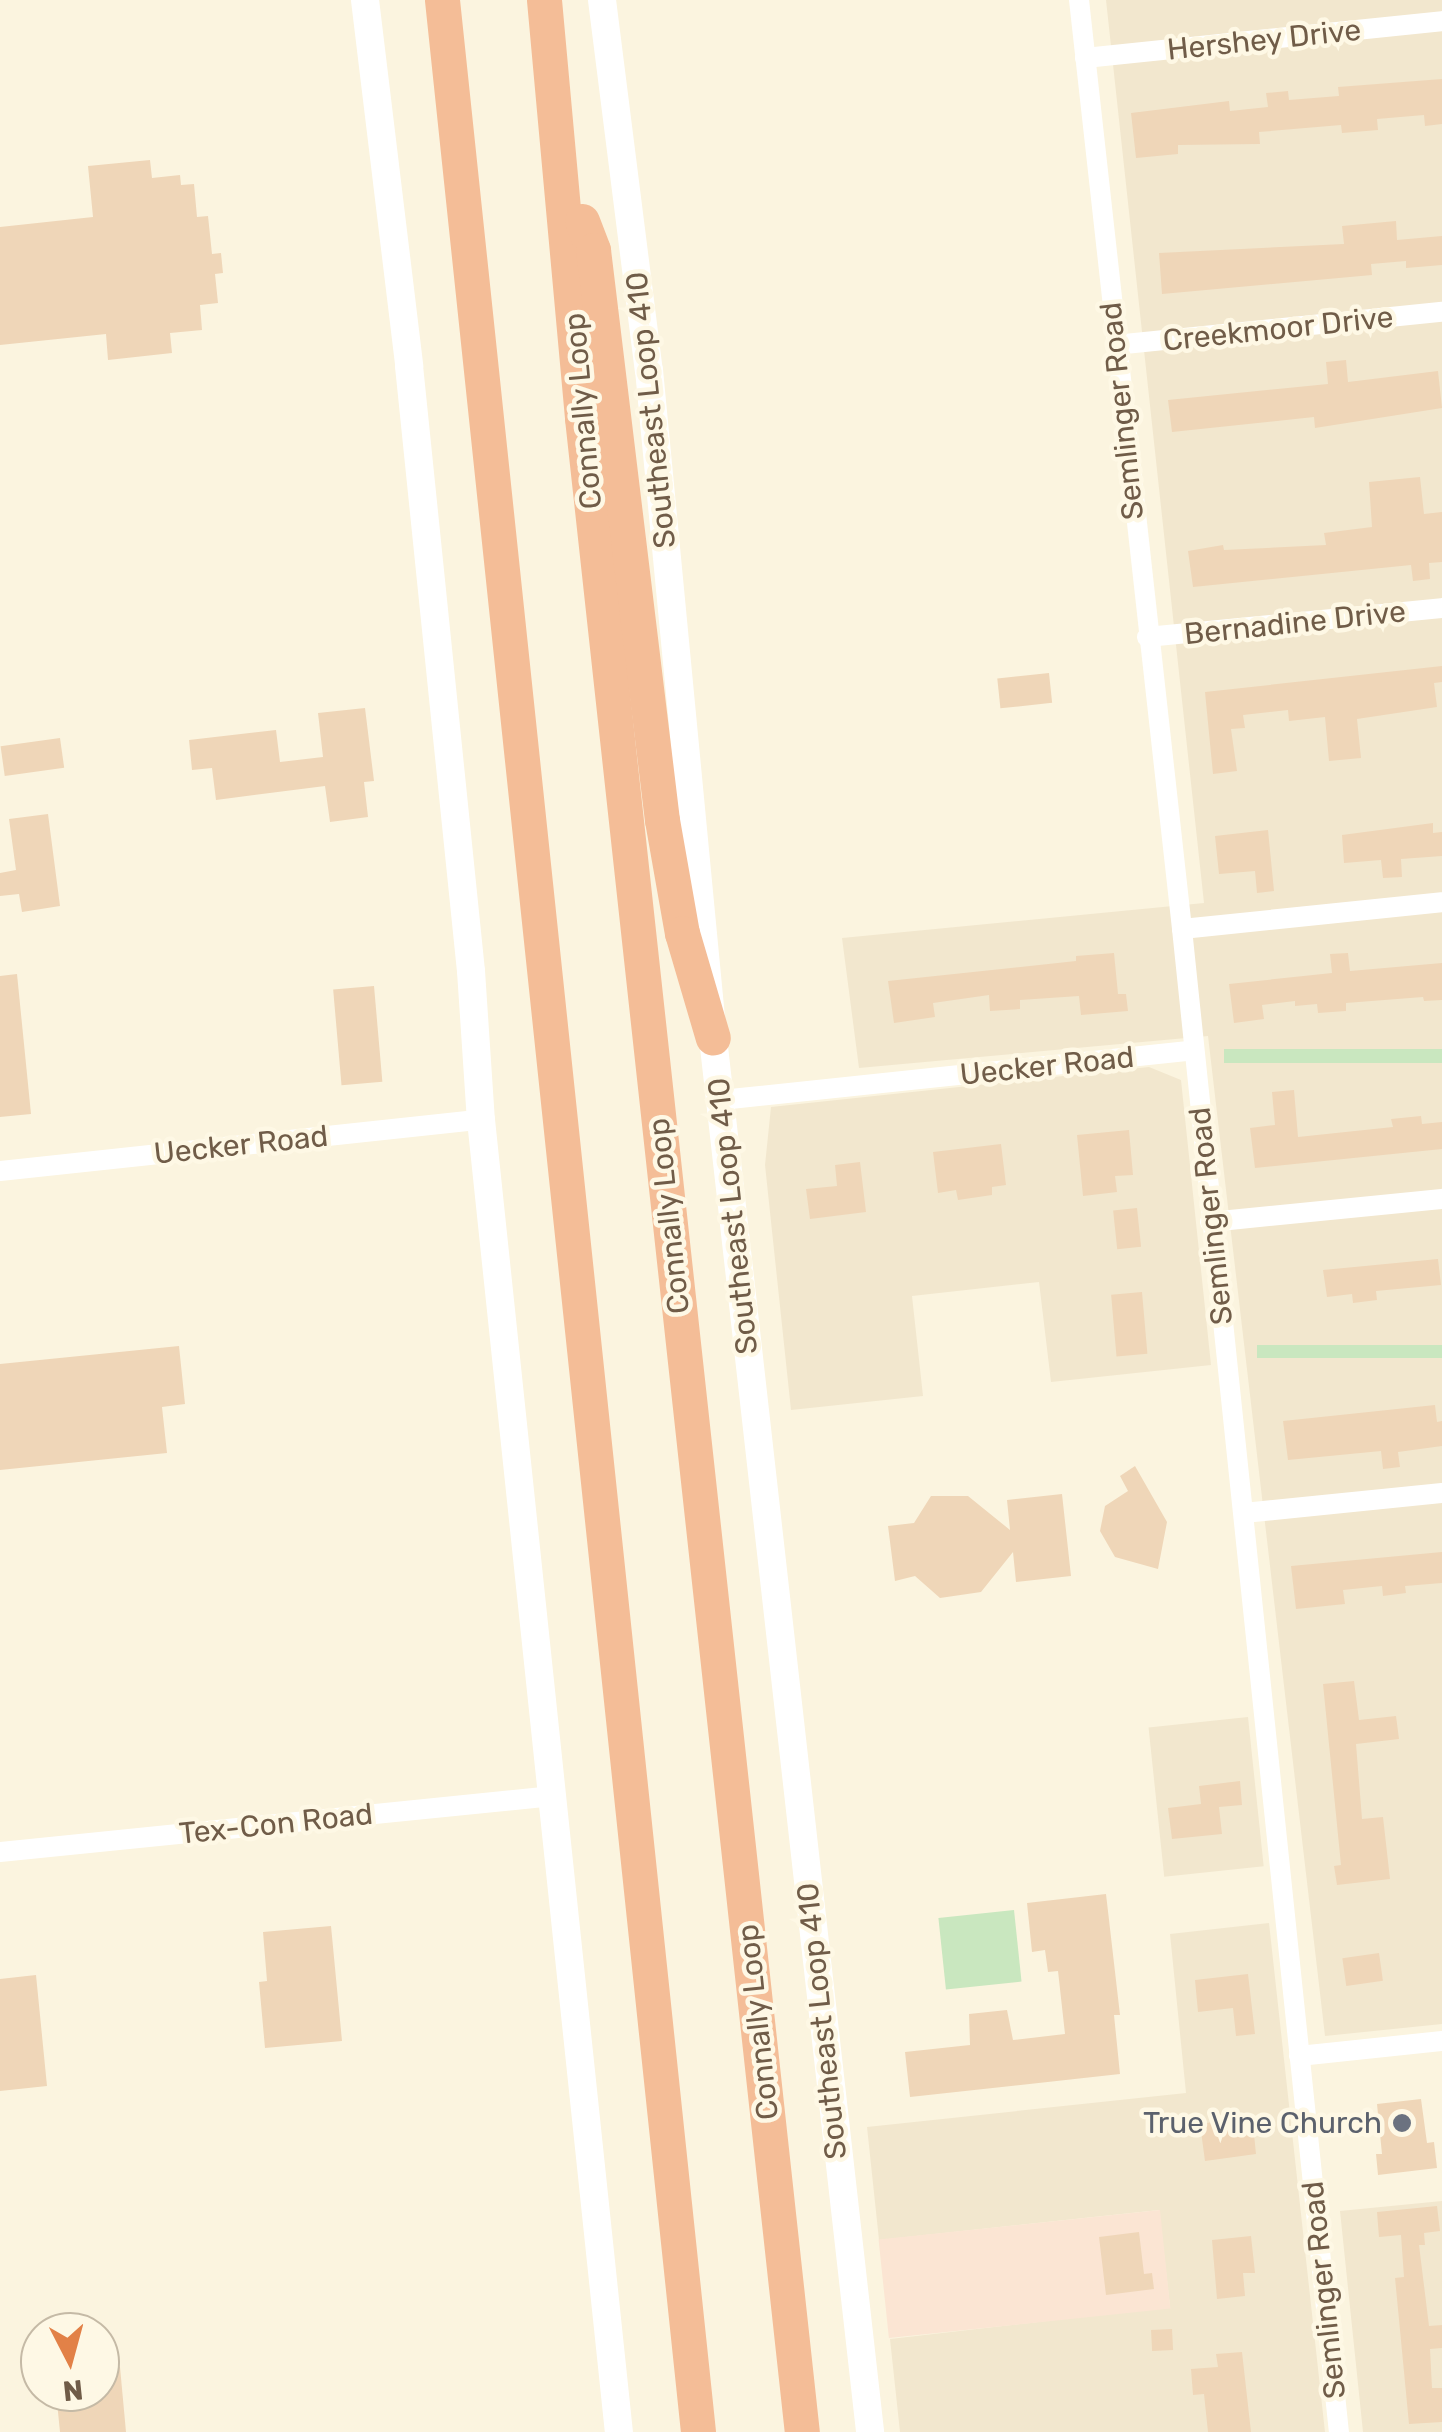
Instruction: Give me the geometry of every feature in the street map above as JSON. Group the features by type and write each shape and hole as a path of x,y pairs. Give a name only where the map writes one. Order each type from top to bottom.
{"highway":[{"path":"442,0 698,2432"},
{"name":"Connally Loop","path":"544,0 564,174 582,418 802,2432"},
{"path":"564,174 593,250 662,820 682,933 714,1038"}],"main road":[{"path":"366,0 410,366 471,971 481,1120 619,2432"},
{"name":"Southeast Loop 410","path":"602,0 648,370 714,1038 870,2432"}],"street":[{"name":"Semlinger Road","path":"1079,0 1182,928 1339,2432"},
{"name":"Hershey Drive","path":"1086,58 1442,21"},
{"name":"Creekmoor Drive","path":"1115,345 1442,312"},
{"name":"Bernadine Drive","path":"1147,638 1442,608"},
{"path":"1182,928 1442,902"},
{"name":"Uecker Road","path":"721,1100 1194,1050"},
{"name":"Uecker Road","path":"0,1170 481,1120"},
{"path":"1210,1222 1442,1199"},
{"path":"1244,1513 1442,1493"},
{"name":"Tex-Con Road","path":"0,1852 553,1796"},
{"path":"1300,2056 1442,2042"}],"shaded area":[{"path":"1106,0 1442,0 1442,2024 1325,2036 1208,1036 859,1068 842,938 1204,903"},
{"path":"1149,1067 1181,1080 1211,1365 1051,1382 1039,1282 912,1296 923,1396 791,1410 765,1165 771,1107"},
{"path":"1248,1717 1264,1866 1164,1877 1149,1727"},
{"path":"1269,1923 1325,2432 900,2432 890,2339 1170,2307 1159,2210 879,2240 867,2127 1186,2093 1170,1934"},
{"path":"1442,2201 1442,2432 1363,2432 1340,2211"},
{"path":"1160,2210 1170,2308 889,2338 879,2240"}],"green space":[{"path":"1224,1049 1442,1049 1442,1063 1224,1063"},
{"path":"1257,1345 1442,1345 1442,1358 1257,1358"},
{"path":"1014,1910 1022,1982 946,1990 938,1918"}],"building":[{"path":"1442,79 1442,124 1425,126 1424,115 1377,119 1378,130 1342,133 1341,125 1259,132 1260,144 1178,145 1178,154 1136,158 1131,113 1229,101 1230,111 1268,107 1266,93 1288,91 1289,100 1339,96 1338,87"},
{"path":"150,160 152,178 180,175 181,185 194,184 197,217 208,216 212,254 221,253 223,273 215,274 218,303 200,305 202,330 170,333 172,353 108,360 106,334 0,345 0,227 93,217 88,166"},
{"path":"1396,221 1397,240 1442,236 1442,265 1406,268 1406,261 1371,264 1372,275 1162,294 1159,253 1344,244 1342,226"},
{"path":"1346,360 1348,382 1438,371 1442,408 1315,428 1314,417 1172,432 1168,400 1328,384 1326,362"},
{"path":"1420,477 1424,514 1442,512 1442,562 1429,563 1430,579 1413,581 1411,565 1193,587 1188,551 1223,545 1224,550 1326,545 1324,533 1372,527 1369,482"},
{"path":"1442,666 1442,682 1434,683 1437,707 1357,719 1361,758 1329,761 1325,717 1289,721 1288,710 1243,715 1245,728 1231,729 1237,771 1213,774 1205,692"},
{"path":"1049,673 1052,703 1000,708 997,678"},
{"path":"365,708 374,781 364,782 368,817 330,822 325,786 216,800 212,768 192,770 189,740 276,730 280,762 323,757 318,713"},
{"path":"60,738 64,768 5,776 1,746"},
{"path":"48,814 60,906 22,912 19,894 0,896 0,873 16,870 9,819"},
{"path":"1433,823 1433,833 1442,832 1442,856 1401,859 1402,877 1383,878 1381,860 1344,863 1342,835"},
{"path":"1268,830 1274,891 1257,893 1255,871 1219,874 1215,836"},
{"path":"1114,953 1118,994 1126,994 1128,1011 1081,1015 1079,996 1020,1000 1020,1009 990,1011 989,995 933,1003 935,1017 894,1023 888,981 1076,961 1076,956"},
{"path":"1348,953 1350,971 1442,963 1442,1000 1424,1001 1423,997 1346,1003 1346,1011 1318,1013 1317,1004 1295,1006 1295,1001 1262,1005 1264,1019 1234,1023 1229,984 1332,973 1330,954"},
{"path":"17,974 31,1114 0,1117 0,976"},
{"path":"374,986 382,1082 342,1085 333,990"},
{"path":"1294,1090 1298,1137 1393,1127 1391,1119 1421,1116 1422,1124 1442,1122 1442,1149 1255,1168 1250,1128 1275,1125 1272,1092"},
{"path":"1129,1130 1133,1175 1115,1176 1117,1192 1083,1196 1077,1135"},
{"path":"1001,1144 1006,1185 992,1187 992,1195 958,1200 956,1190 938,1193 933,1152"},
{"path":"860,1162 866,1212 810,1219 806,1189 837,1186 835,1165"},
{"path":"1137,1208 1141,1247 1117,1249 1113,1211"},
{"path":"1438,1259 1441,1285 1376,1291 1377,1300 1353,1303 1352,1294 1327,1297 1323,1270"},
{"path":"1142,1292 1147,1354 1117,1356 1111,1295"},
{"path":"179,1346 185,1404 162,1407 167,1453 0,1470 0,1364"},
{"path":"1435,1405 1437,1422 1442,1421 1442,1446 1398,1452 1400,1467 1383,1469 1381,1451 1288,1460 1283,1421"},
{"path":"1135,1466 1167,1522 1158,1569 1115,1557 1100,1531 1105,1506 1128,1491 1120,1476"},
{"path":"1062,1494 1071,1576 1016,1582 1013,1552 981,1592 940,1598 915,1576 895,1581 888,1526 914,1523 931,1496 968,1496 1010,1530 1007,1500"},
{"path":"1442,1552 1442,1583 1405,1586 1406,1593 1383,1596 1382,1586 1343,1590 1345,1604 1296,1609 1291,1566"},
{"path":"1354,1681 1359,1720 1396,1716 1399,1739 1356,1744 1362,1819 1383,1817 1390,1879 1337,1885 1334,1866 1341,1865 1323,1684"},
{"path":"1240,1781 1242,1805 1219,1807 1222,1834 1172,1839 1168,1808 1201,1804 1199,1786"},
{"path":"1106,1894 1120,2015 1114,2015 1120,2074 910,2097 905,2052 970,2045 969,2014 1007,2010 1013,2040 1065,2034 1058,1971 1048,1972 1045,1950 1032,1952 1027,1903"},
{"path":"331,1926 342,2041 265,2048 259,1982 267,1981 263,1932"},
{"path":"1379,1953 1383,1981 1346,1986 1342,1958"},
{"path":"1248,1974 1255,2034 1236,2036 1233,2008 1198,2012 1195,1980"},
{"path":"36,1975 47,2086 0,2091 0,1979"},
{"name":"True Vine Church","path":"1421,2099 1427,2143 1434,2142 1437,2168 1378,2175 1376,2154 1382,2154 1377,2104"},
{"path":"1241,2118 1244,2136 1254,2134 1256,2154 1205,2161 1200,2124"},
{"path":"1437,2206 1440,2231 1424,2233 1425,2245 1419,2245 1429,2326 1442,2325 1442,2348 1430,2349 1432,2388 1442,2388 1442,2422 1409,2424 1395,2278 1404,2277 1401,2235 1379,2237 1377,2212"},
{"path":"1139,2232 1144,2274 1152,2273 1154,2289 1106,2295 1099,2237"},
{"path":"1251,2236 1255,2273 1243,2273 1245,2296 1217,2299 1212,2240"},
{"path":"1172,2329 1173,2350 1152,2351 1151,2330"},
{"path":"1242,2352 1251,2432 1208,2432 1204,2394 1193,2395 1191,2369 1218,2367 1216,2354"},
{"path":"120,2367 126,2432 60,2432 58,2412 120,2412"}],"place":[{"name":"True Vine Church","path":"1402,2123"}]}
